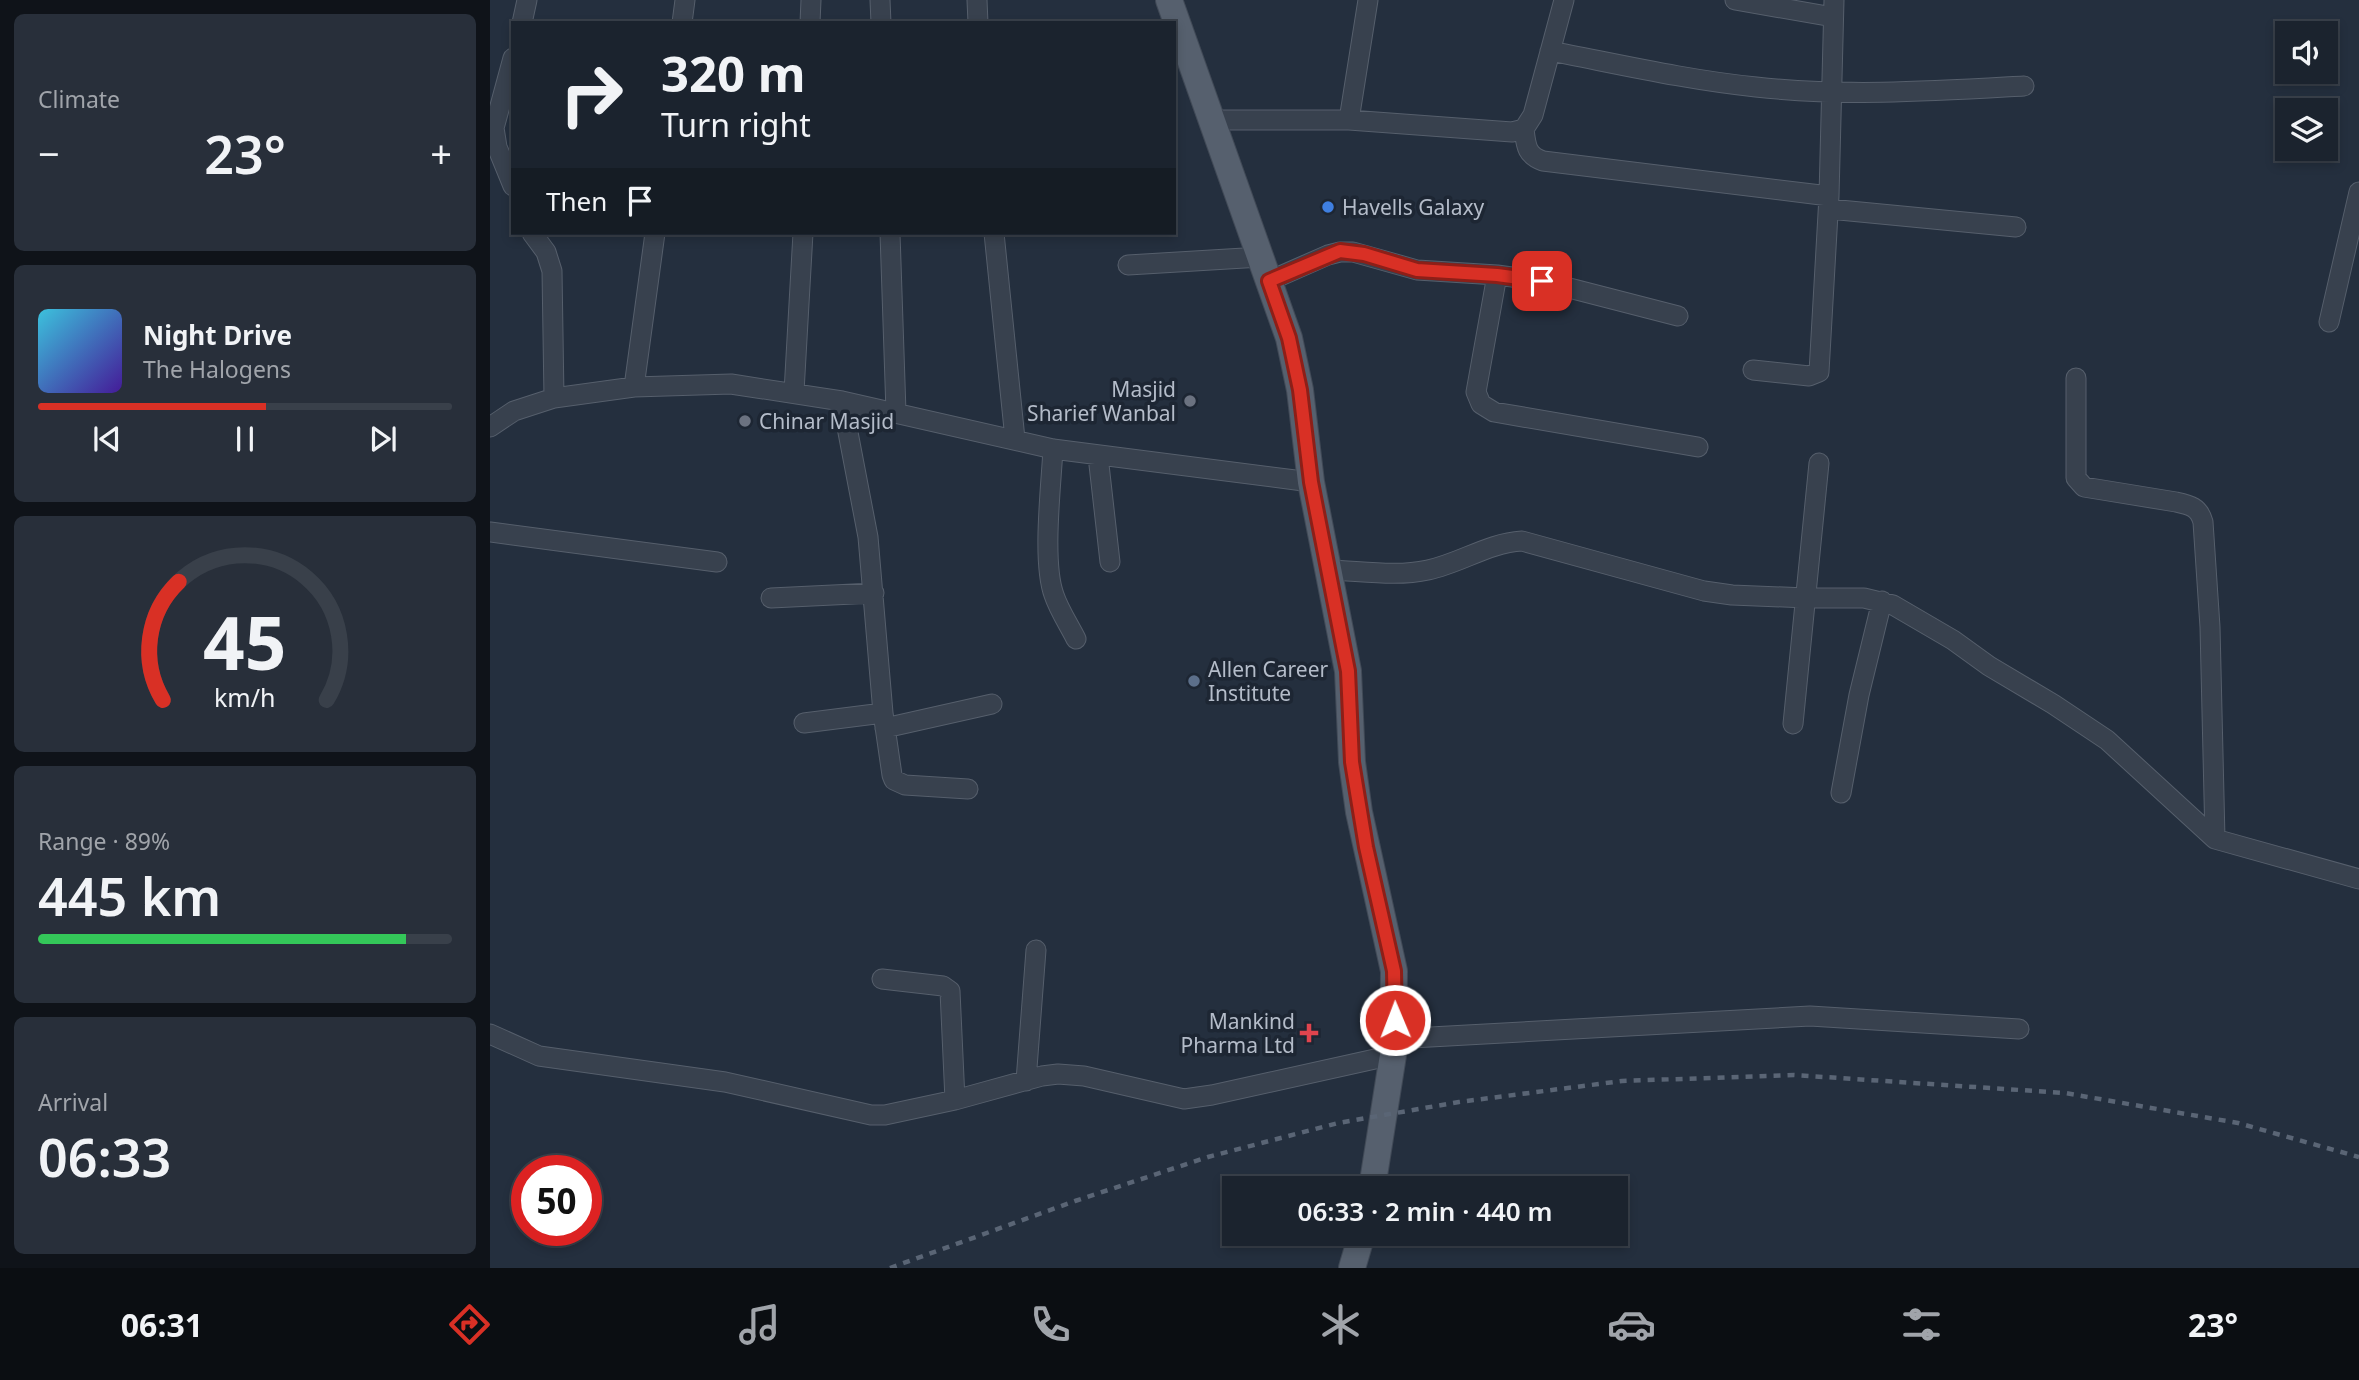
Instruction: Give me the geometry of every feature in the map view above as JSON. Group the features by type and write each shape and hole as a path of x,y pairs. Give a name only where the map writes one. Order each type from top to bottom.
{"main road":[{"path":"1169,0 1265,269 1292,351 1300,390 1311,482 1348,671 1352,762 1359,812 1394,971 1393,1047 1374,1176"},
{"path":"1352,1268 1358,1246"}],"street":[{"path":"522,21 527,0"},
{"path":"682,21 685,0"},
{"path":"810,21 811,0"},
{"path":"880,0 881,21"},
{"path":"976,0 978,21"},
{"path":"1349,120 1368,0"},
{"path":"1214,120 1349,120 1512,132 1524,129 1533,115 1564,0"},
{"path":"1735,0 1833,8 1829,203 1821,364 1819,372 1809,376 1753,370"},
{"path":"1550,51 1755,87 1830,92 1916,92 2024,86"},
{"path":"511,65 494,128 497,147 511,181"},
{"path":"1524,129 1529,152 1534,158 1543,161 2016,227"},
{"path":"2329,322 2359,191"},
{"path":"534,235 546,252 552,271 554,398"},
{"path":"634,387 655,235"},
{"path":"794,392 803,235"},
{"path":"890,235 896,412"},
{"path":"994,235 1015,439"},
{"path":"1128,265 1265,269 1340,251 1364,254 1417,270 1542,281 1678,316"},
{"path":"1497,275 1476,392 1481,404 1494,412 1698,447"},
{"path":"2077,377 2078,483 2084,487 2183,503 2200,512 2203,522 2210,626 2215,839"},
{"path":"490,427 514,411 554,398 634,387 731,384 842,401 1053,449 1311,482"},
{"path":"842,401 868,537 884,720 892,775 899,784 968,789"},
{"path":"1053,449 1048,558 1051,584 1054,597 1076,639"},
{"path":"1098,456 1110,562"},
{"path":"1793,723 1819,463"},
{"path":"490,532 717,562"},
{"path":"1329,570 1411,573 1458,561 1498,544 1522,541 1704,591 1732,595 1864,598 1882,601 1952,640 2107,740 2215,839 2359,879"},
{"path":"771,598 874,593"},
{"path":"1841,793 1859,695 1882,601"},
{"path":"804,723 884,720 992,704"},
{"path":"1026,1081 1036,950"},
{"path":"882,979 943,986 950,990 955,1100"},
{"path":"490,1034 539,1056 725,1082 871,1115 885,1115 1058,1074 1084,1076 1184,1099 1212,1095 1393,1047 1810,1016 2019,1029"}],"railway":[{"path":"890,1268 1075,1201 1208,1157 1338,1123 1459,1102 1622,1081 1794,1075 2065,1093 2238,1123 2359,1157"}],"place":[{"name":"Havells Galaxy","path":"1328,207"},
{"name":"Masjid Sharief Wanbal","path":"1190,401"},
{"name":"Chinar Masjid","path":"745,421"},
{"name":"Allen Career Institute","path":"1194,681"},
{"name":"Mankind Pharma Ltd","path":"1309,1033"}],"route":[{"path":"1395,1020 1394,971 1366,847 1352,762 1348,671 1311,482 1300,390 1289,338 1269,281 1340,251 1364,254 1417,270 1542,281"}]}
